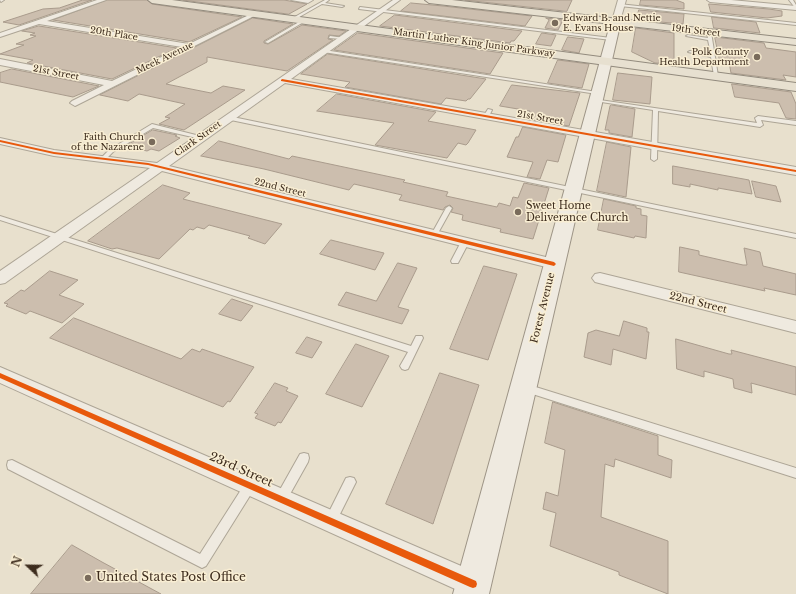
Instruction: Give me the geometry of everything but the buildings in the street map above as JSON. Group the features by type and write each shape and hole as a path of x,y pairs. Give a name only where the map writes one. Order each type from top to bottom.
{"main road":[{"name":"Martin Luther King Junior Parkway","path":"152,0 796,87"},
{"name":"19th Street","path":"429,0 616,21 710,36 795,43"},
{"name":"Forest Avenue","path":"472,589 616,21"}],"street":[{"path":"0,35 103,0"},
{"name":"Clark Street","path":"0,279 397,0"},
{"path":"710,0 736,1 796,8"},
{"name":"Forest Avenue","path":"616,21 621,3"},
{"name":"Meek Avenue","path":"75,103 255,14"},
{"name":"20th Place","path":"38,22 189,46"},
{"name":"21st Street","path":"0,62 113,84"},
{"name":"21st Street","path":"282,80 488,113 530,121 586,135 796,171"},
{"name":"22nd Street","path":"0,141 48,152 158,167 554,264"},
{"name":"22nd Street","path":"600,278 796,327"},
{"name":"23rd Street","path":"0,375 331,521 472,589"}],"lane":[{"path":"293,0 308,2 311,0"},
{"path":"293,19 327,0"},
{"path":"791,0 796,8"},
{"path":"321,3 342,6"},
{"path":"621,3 796,24"},
{"path":"360,8 611,39"},
{"path":"267,42 305,20"},
{"path":"688,36 710,36 716,76"},
{"path":"330,37 342,38"},
{"path":"324,51 596,96 656,109 760,125 758,118 796,124"},
{"path":"690,52 713,56"},
{"path":"654,159 653,146 656,109"},
{"path":"228,118 796,236"},
{"path":"103,159 111,151 152,126 201,137"},
{"path":"434,235 449,208"},
{"path":"0,218 413,350"},
{"path":"456,261 465,242"},
{"path":"405,366 419,338"},
{"path":"523,387 796,473"},
{"path":"281,499 304,458"},
{"path":"12,465 202,562 250,485"},
{"path":"331,521 350,482"}],"cycle path":[{"path":"282,80 796,171"},
{"path":"0,141 54,153 148,164 554,264"},
{"path":"0,375 473,584"}],"place":[{"name":"Edward B. and Nettie E. Evans House","path":"555,23"},
{"name":"Polk County Health Department","path":"757,57"},
{"name":"Faith Church of the Nazarene","path":"152,142"},
{"name":"Sweet Home Deliverance Church","path":"518,212"},
{"name":"United States Post Office","path":"88,578"}]}
